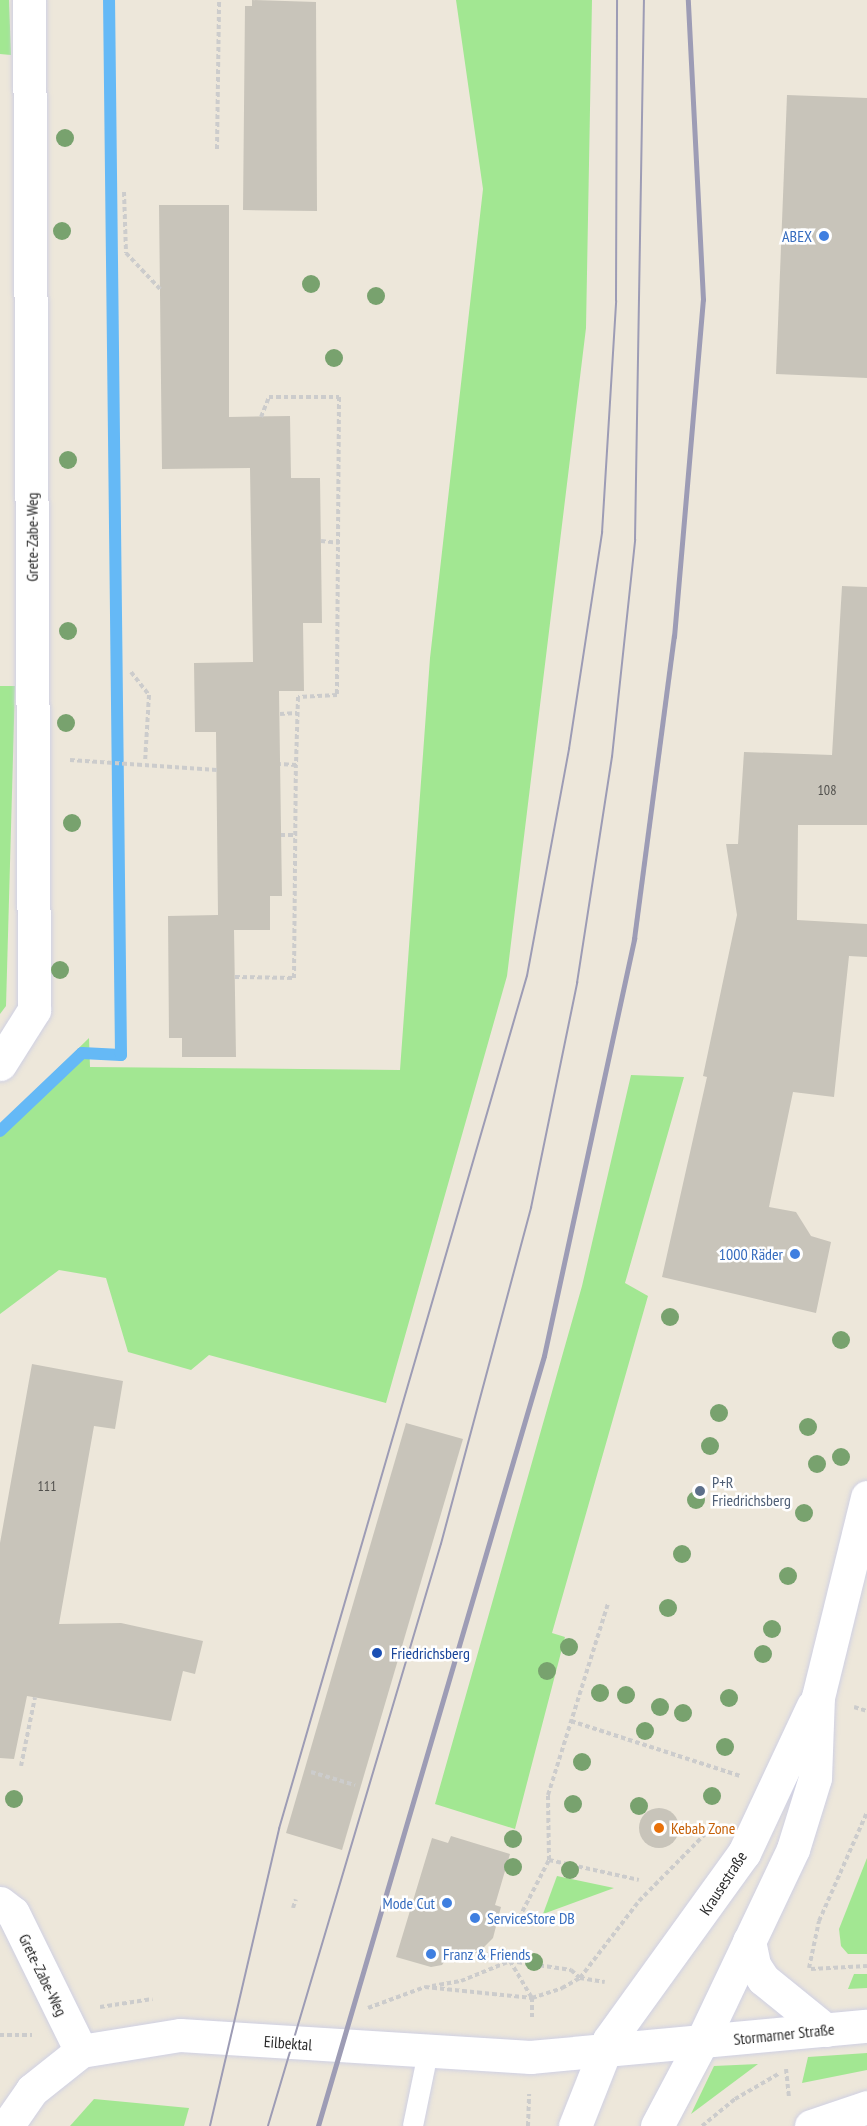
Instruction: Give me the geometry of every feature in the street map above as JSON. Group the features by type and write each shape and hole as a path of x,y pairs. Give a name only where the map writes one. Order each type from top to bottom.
{"street":[{"name":"Grete-Zabe-Weg","path":"0,1064 34,1010 29,0"},
{"name":"Krausestraße","path":"575,2126 602,2053 744,1853 818,1697 867,1497"},
{"name":"Krausestraße","path":"657,2126 701,2043 793,1849 816,1778 818,1697"},
{"name":"Grete-Zabe-Weg","path":"0,1903 13,1913 81,2051"},
{"path":"749,1941 754,1965 763,1979 826,2030"},
{"name":"Stormarner Straße","path":"602,2053 867,2026"},
{"name":"Eilbektal","path":"7,2126 32,2090 81,2051 180,2036 428,2053 530,2057 602,2053"},
{"path":"810,2126 867,2107"}],"lane":[{"path":"413,2126 428,2053"}],"path":[{"path":"217,149 219,0"},
{"path":"124,192 126,253 160,289"},
{"path":"235,977 294,978 298,697 337,695 339,397 268,398 261,417"},
{"path":"321,541 339,543"},
{"path":"131,672 149,695 145,762"},
{"path":"279,714 297,713"},
{"path":"85,761 145,762 217,770"},
{"path":"280,764 296,765"},
{"path":"281,835 296,835"},
{"path":"519,1918 549,1860 548,1796 608,1604"},
{"path":"21,1766 35,1697"},
{"path":"571,1721 740,1776"},
{"path":"311,1772 355,1785"},
{"path":"867,1812 819,1921 808,1970 867,1966"},
{"path":"425,1987 532,1998 580,1978 639,1901 724,1817"},
{"path":"549,1860 639,1880"},
{"path":"294,1908 296,1899"},
{"path":"479,1952 510,1961 571,1970 580,1978"},
{"path":"360,2011 425,1987 461,1982 510,1961"},
{"path":"510,1961 532,1998"},
{"path":"108,2004 155,1999"},
{"path":"0,2035 34,2035"},
{"path":"702,2126 735,2099 786,2070"}],"green space":[{"path":"0,0 9,0 11,55 0,54"},
{"path":"456,0 592,0 586,328 507,976 386,1403 209,1355 191,1370 128,1352 106,1278 59,1270 0,1314 0,1125 89,1038 90,1067 400,1070 430,658 483,189"},
{"path":"0,686 15,686 6,1006 0,1014"},
{"path":"631,1075 684,1077 625,1283 648,1296 552,1633 565,1637 515,1829 435,1804 582,1286"},
{"path":"867,1858 867,1954 848,1954 841,1946 839,1929"},
{"path":"557,1876 614,1888 543,1914"},
{"path":"854,1974 867,1974 867,1988 848,1989"},
{"path":"867,2053 867,2070 802,2083 808,2057"},
{"path":"758,2064 691,2114 714,2066"},
{"path":"94,2099 189,2108 184,2126 70,2126"}],"building":[{"path":"252,0 316,2 317,211 243,210 245,6 252,6"},
{"name":"ABEX","path":"787,95 867,98 867,378 776,374"},
{"path":"159,205 229,205 229,417 290,416 291,478 320,478 322,623 303,623 304,691 279,691 282,896 270,896 270,930 234,930 236,1057 182,1057 182,1038 169,1038 168,916 218,915 216,732 195,732 194,663 253,662 250,468 162,469"},
{"path":"842,586 867,587 867,825 798,825 797,920 867,924 867,957 849,956 834,1097 793,1092 769,1207 796,1212 811,1236 831,1242 816,1313 662,1277 707,1077 703,1076 737,915 726,844 738,844 744,752 832,755"},
{"path":"32,1364 123,1381 115,1429 94,1426 59,1624 121,1623 203,1641 195,1674 183,1671 171,1721 27,1696 14,1759 0,1758 0,1543"},
{"path":"406,1423 463,1439 342,1850 286,1833"},
{"name":"Kebab Zone","path":"659,1808 673,1814 679,1828 673,1842 659,1848 645,1842 639,1828 645,1814"},
{"path":"451,1836 510,1854 495,1905 501,1907 493,1938 479,1952 461,1958 449,1955 442,1965 431,1967 396,1957 432,1838 448,1843"}],"waterway":[{"path":"0,1131 82,1053 121,1055 109,0"}],"tram line":[{"path":"210,2126 279,1829 527,976 569,749 602,533 616,301 617,0"},
{"path":"268,2126 441,1544 531,1208 577,983 612,757 635,540 644,0"}],"railway":[{"path":"318,2126 544,1356 634,939 674,637 703,300 688,0"}],"place":[{"name":"ABEX","path":"824,236"},
{"name":"1000 Räder","path":"795,1254"},
{"name":"P+R Friedrichsberg","path":"700,1491"},
{"name":"Friedrichsberg","path":"377,1653"},
{"name":"Kebab Zone","path":"659,1828"},
{"name":"Mode Cut","path":"447,1903"},
{"name":"ServiceStore DB","path":"475,1918"},
{"name":"Franz & Friends","path":"431,1954"}]}
